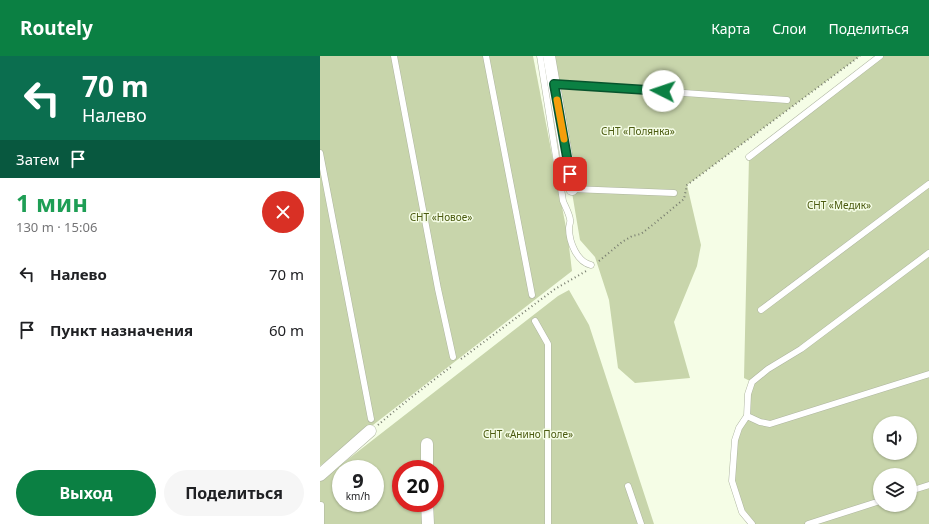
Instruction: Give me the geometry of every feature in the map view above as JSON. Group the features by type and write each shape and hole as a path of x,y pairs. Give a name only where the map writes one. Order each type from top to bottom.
{"street":[{"path":"549,56 572,189"},
{"path":"320,475 371,425"},
{"path":"427,444 427,460"},
{"path":"428,512 428,524"}],"lane":[{"path":"394,56 435,274 453,357"},
{"path":"486,56 532,295"},
{"path":"540,56 563,201 570,219 569,229 571,241 579,257 585,264 591,265"},
{"path":"749,157 880,56"},
{"path":"554,84 786,100"},
{"path":"320,153 371,425"},
{"path":"761,310 929,184"},
{"path":"572,189 674,194"},
{"path":"752,524 742,512 732,481 735,440 739,428 747,416 748,394 752,382 768,369 800,349 929,253"},
{"path":"535,321 548,344 548,524"},
{"path":"747,416 760,422 770,424 929,374"},
{"path":"917,489 929,485"},
{"path":"628,486 641,524"},
{"path":"808,524 873,503"},
{"path":"321,505 321,524"}],"path":[{"path":"459,360 555,289 578,277 591,265 604,259 622,242 632,236 641,234 684,199 687,185 860,56"},
{"path":"371,425 453,365"}],"green space":[{"name":"СНТ «Новое»","path":"320,56 533,56 568,238 572,271 320,466"},
{"name":"СНТ «Полянка»","path":"549,56 860,56 687,185 701,245 697,266 674,322 690,378 635,383 618,368 609,300 595,257 580,240"},
{"name":"СНТ «Медик»","path":"880,56 929,56 929,524 752,524 742,512 732,481 735,440 747,416 752,382 744,378 749,157"},
{"name":"СНТ «Анино Поле»","path":"569,290 589,325 654,524 320,524 320,481 332,472 332,512 384,512 384,460 347,460 558,296"}],"slow traffic":[{"path":"557,100 564,139"}],"route":[{"path":"570,174 554,84 663,91"}]}
